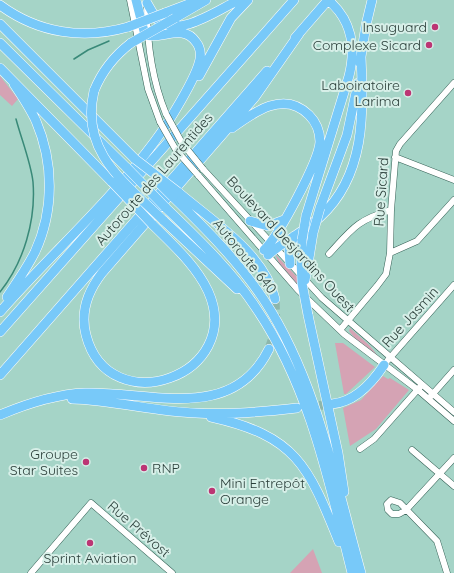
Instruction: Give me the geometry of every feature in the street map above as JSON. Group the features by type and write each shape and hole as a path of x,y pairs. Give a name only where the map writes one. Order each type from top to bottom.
{"highway":[{"path":"0,312 148,149 168,121 190,83 200,60 200,52 196,41 182,33 149,36 144,33 136,0"},
{"path":"0,5 28,22 63,32 100,33 128,27 199,0"},
{"path":"206,0 131,43 117,55 106,68 94,91 91,122 96,143 101,154 118,176 256,308"},
{"path":"147,1 158,20 165,24 178,26 194,22 239,0"},
{"path":"154,159 228,24 238,10 248,0"},
{"name":"Autoroute des Laurentides","path":"0,332 294,0"},
{"path":"328,0 339,11 346,22 351,37 352,62 298,238 304,262 304,292 308,315 338,453 350,533"},
{"name":"Autoroute des Laurentides","path":"0,375 328,0"},
{"path":"304,262 320,208 349,126 356,92 366,25 372,0"},
{"path":"0,24 135,159 176,194 238,242 258,263 269,280 275,299"},
{"path":"0,68 14,84 32,99 112,182 152,224 187,260 203,281 212,305 214,324 207,346 192,366 179,376 169,380 144,383 128,380 114,374 95,355 88,341 84,326 86,301 92,287 102,273 222,135 255,96 298,34"},
{"name":"Autoroute 640","path":"0,43 127,168 223,266 256,308 284,356 308,411 352,573"},
{"path":"290,264 289,250 298,238 329,208 345,185 354,166 359,148 361,124 363,88 361,57"},
{"path":"0,308 27,267 38,245 46,218 49,195 48,165 41,136 33,115 14,84"},
{"path":"222,135 254,113 273,105 293,105 302,109 312,117 319,134 318,153 284,220 273,246 266,253"},
{"name":"Autoroute 640","path":"176,194 242,269 283,331 300,367 312,400 362,573"},
{"path":"250,221 268,226 284,220"},
{"path":"273,246 298,238"},
{"path":"0,415 24,406 86,393 185,398 215,395 234,388 249,377 260,366 269,349"},
{"path":"332,404 347,401 357,395 387,362"},
{"path":"53,399 96,400 196,414 238,423 272,439 295,457 312,478 322,498 352,573"},
{"path":"196,414 253,412 297,408"}],"street":[{"name":"Boulevard Desjardins Ouest","path":"130,0 148,89 160,122 176,150 298,290 340,330 387,362 420,387 454,421"},
{"name":"Boulevard Desjardins Ouest","path":"147,1 149,36 155,80 166,114 182,143 203,169 273,246 387,362"},
{"name":"Rue Sicard","path":"340,330 386,274 390,253 391,210 395,158 400,144 454,83"},
{"path":"395,158 454,180"},
{"path":"390,253 409,246 417,241 454,200"},
{"path":"329,254 351,229 362,220 391,210"},
{"name":"Rue Jasmin","path":"387,362 454,285"},
{"path":"431,397 454,370"},
{"path":"360,449 374,439 420,387"},
{"name":"Boulevard Desjardins Ouest","path":"431,397 454,412"},
{"path":"412,450 454,486"},
{"path":"447,573 437,541 406,510 454,458"},
{"name":"Rue Prévost","path":"31,573 91,503 172,573"}],"shaded area":[{"path":"0,76 18,99 12,106 0,95"},
{"path":"275,254 298,278 298,285 279,263"},
{"path":"350,328 369,345 378,356 357,341 349,331"},
{"path":"335,343 343,343 375,367 346,394 344,394"},
{"path":"383,376 388,379 390,378 409,390 376,429 350,446 343,408 361,400"},
{"path":"313,549 322,573 290,573"}],"waterway":[{"path":"74,59 88,50 109,41"},
{"path":"0,292 16,268 22,254 27,240 32,211 32,175 16,119"}],"tunnel":[{"path":"269,349 276,329 275,299"},
{"path":"306,407 332,404"}],"place":[{"name":"Insuguard","path":"435,27"},
{"name":"Complexe Sicard","path":"429,45"},
{"name":"Laboiratoire Larima","path":"408,93"},
{"name":"Groupe Star Suites","path":"86,462"},
{"name":"RNP","path":"144,468"},
{"name":"Mini Entrepôt Orange","path":"212,491"},
{"name":"Sprint Aviation","path":"90,543"}]}
